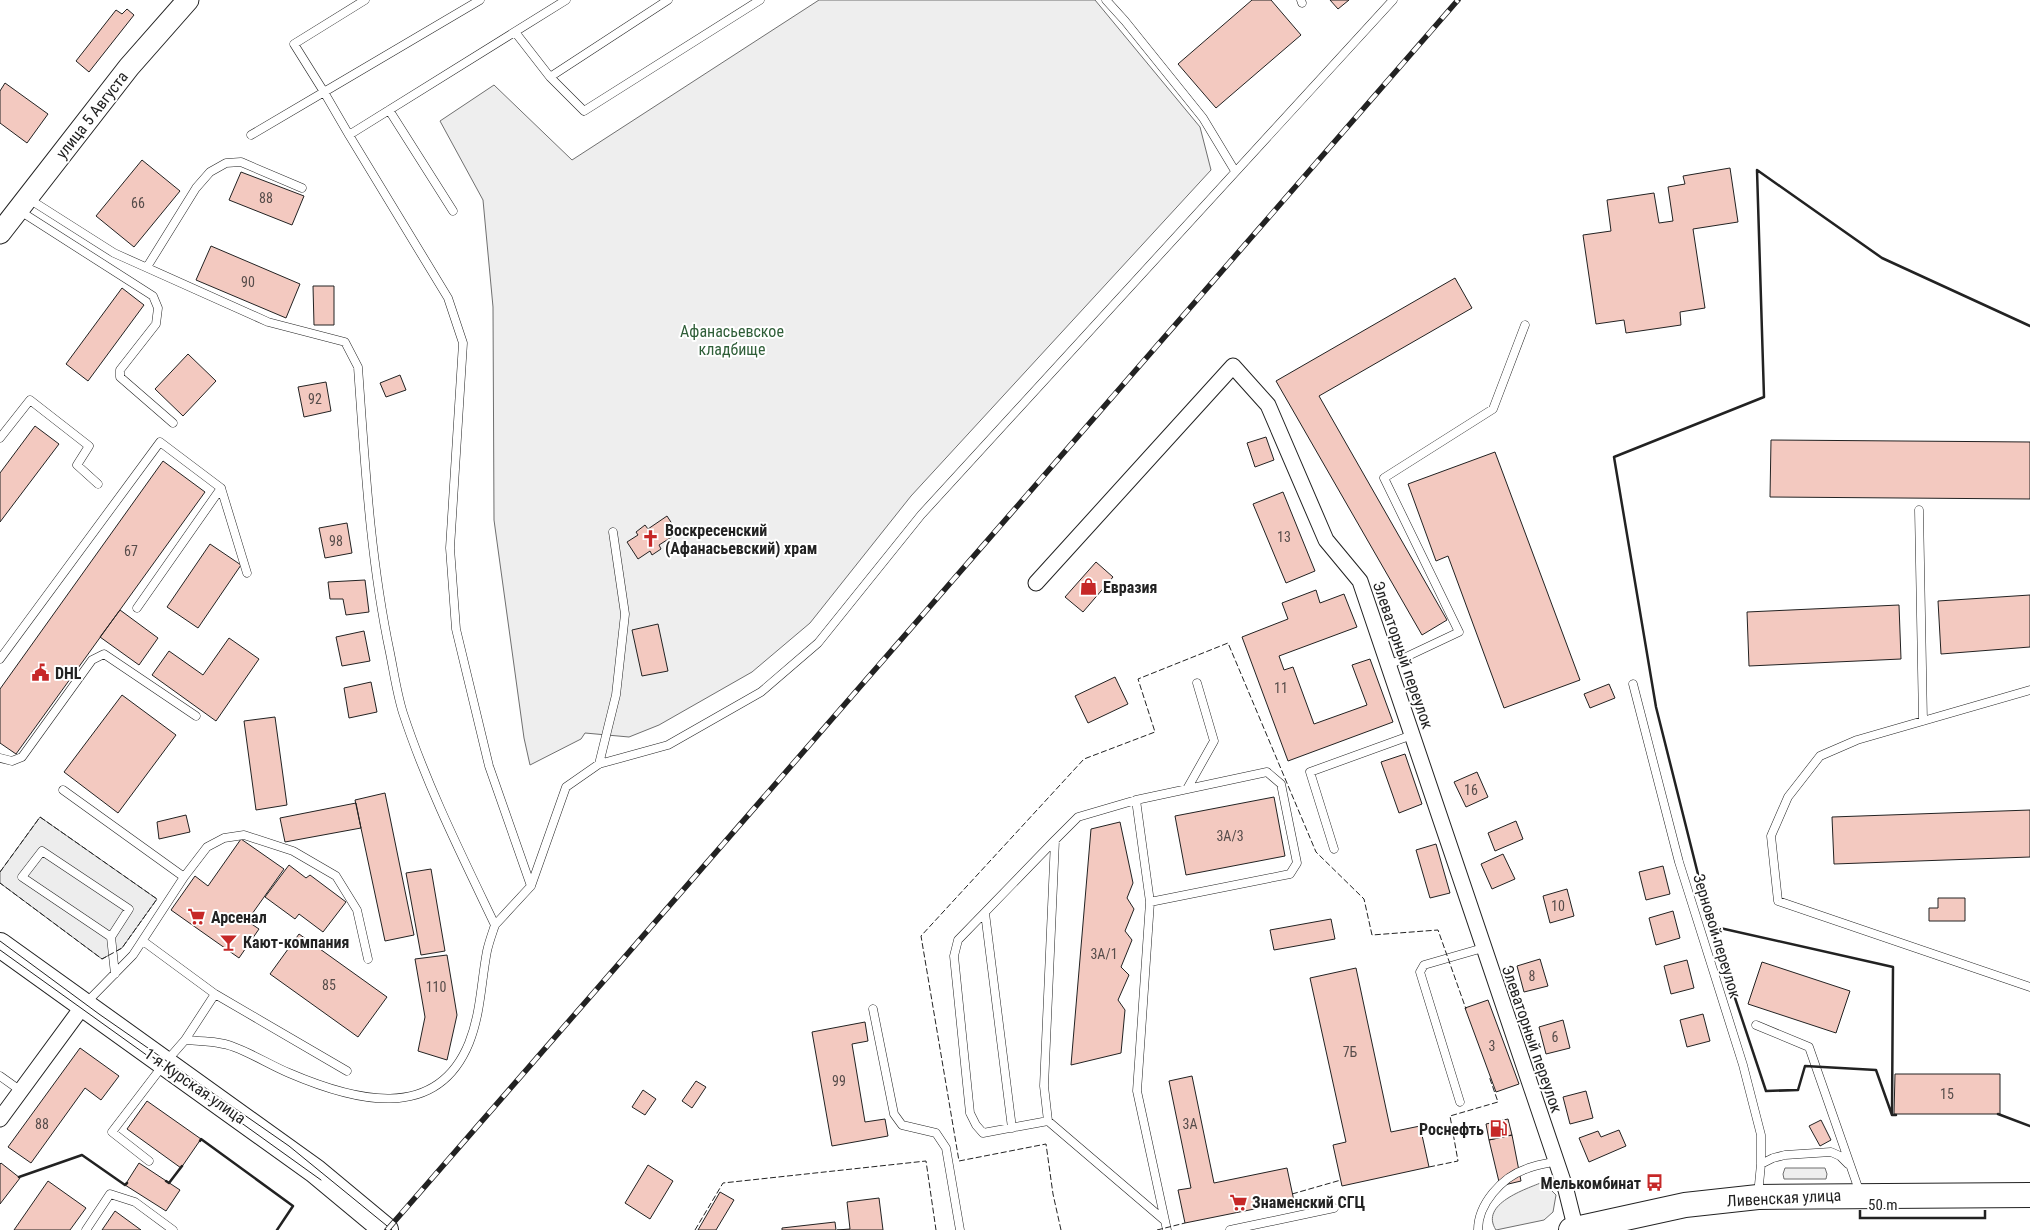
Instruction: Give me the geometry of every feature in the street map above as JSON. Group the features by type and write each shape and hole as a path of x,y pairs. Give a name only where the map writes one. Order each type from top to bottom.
{"main road":[{"name":"улица 5 Августа","path":"0,233 129,67 188,0"},
{"name":"1-я Курская улица","path":"0,945 316,1171 386,1230"},
{"name":"Ливенская улица","path":"1574,1230 1624,1224 1685,1205 1758,1197 2030,1195"}],"street":[{"name":"Элеваторный переулок","path":"1036,583 1233,366 1268,404 1326,540 1360,581 1566,1190 1574,1230"},
{"path":"0,1119 83,1006"}],"lane":[{"path":"364,0 294,44 448,298 464,343 450,548 456,629 489,766 531,886"},
{"path":"251,136 480,0"},
{"path":"349,135 566,0"},
{"path":"550,77 668,0"},
{"path":"515,32 550,77 584,111 760,0"},
{"path":"1106,0 1203,118 1234,171"},
{"path":"185,1040 233,1047 289,1073 330,1088 390,1100 410,1098 438,1085 457,1068 469,1044 479,1013 487,951 495,925 531,886 566,787 599,764 668,745 761,692 818,643 921,515 1234,171 1393,0"},
{"path":"389,110 453,211"},
{"path":"147,267 196,188 210,172 226,163 241,162 302,188"},
{"path":"23,204 114,252 268,322 345,342 358,367 372,554 385,632 402,711 423,765 495,925"},
{"path":"23,204 153,296 158,308 156,324 120,370 120,377 173,423"},
{"path":"1389,665 1459,632 1384,478 1493,409 1525,325"},
{"path":"0,438 30,400 88,446 77,466 98,484"},
{"path":"0,659 160,442 221,488 247,573"},
{"path":"137,608 221,488"},
{"path":"1919,510 1922,721"},
{"path":"599,764 616,695 625,614 613,532"},
{"path":"0,758 12,761 22,757 92,660 104,654 196,716"},
{"path":"1187,789 1214,741 1197,683"},
{"name":"Зерновой переулок","path":"1632,684 1679,862 1743,1065 1761,1134 1762,1164 1758,1197"},
{"path":"2030,690 1857,740 1820,756 1788,797 1771,836 1778,902 2030,987"},
{"path":"1334,849 1310,772 1412,735"},
{"path":"1048,1121 983,1133 976,1125 970,1113 954,956 958,940 1078,817 1136,800 1267,772 1281,784 1297,863 1290,874 1150,902"},
{"path":"63,790 184,878"},
{"path":"1136,800 1150,902 1137,1091 1167,1230"},
{"path":"83,1006 115,974 143,941 184,878 207,847 224,838 244,835 293,852 336,876 357,910 368,958"},
{"path":"1055,840 1044,1086 1048,1121 1164,1220"},
{"path":"111,937 22,877 42,851 129,909 111,937 115,974"},
{"path":"985,912 1012,1128"},
{"path":"143,941 215,994 347,1072"},
{"path":"1460,1102 1420,972 1424,965 1483,948"},
{"path":"149,1161 112,1132 164,1064 185,1040 215,994"},
{"path":"874,1009 894,1114 902,1125 936,1133 946,1148 960,1230"},
{"path":"1756,1025 1809,1046 1860,1195"},
{"path":"0,1076 21,1091"},
{"path":"1762,1164 1773,1158 1785,1155 1831,1152 1840,1156 1849,1164"},
{"path":"1478,1230 1485,1205 1497,1189 1509,1178 1524,1169 1556,1161"},
{"path":"86,1230 110,1194 135,1202 173,1230"},
{"path":"1230,1230 1334,1208"}],"green space":[{"name":"Афанасьевское кладбище","path":"819,0 1095,0 1200,127 1211,170 911,496 810,623 752,672 659,725 629,737 585,733 581,739 530,765 524,738 494,520 493,307 483,200 440,121 494,85 572,160"},
{"path":"1785,1168 1825,1168 1826,1179 1784,1179"},
{"path":"1543,1182 1556,1195 1553,1212 1544,1220 1496,1230 1492,1221 1499,1205 1516,1193"}],"shaded area":[{"path":"40,817 157,899 122,948 102,959 0,883 0,872"}],"building":[{"path":"1252,0 1271,0 1301,35 1216,108 1178,64"},
{"path":"1330,0 1349,0 1338,9"},
{"path":"127,9 134,15 89,72 76,61 116,10 122,14"},
{"path":"5,83 48,114 27,143 0,123 0,91"},
{"path":"142,160 180,191 134,247 96,216"},
{"path":"1730,168 1738,222 1693,229 1705,308 1680,312 1681,325 1626,333 1624,320 1596,324 1583,235 1611,231 1607,200 1654,193 1659,223 1673,221 1668,187 1685,184 1683,176"},
{"path":"241,172 304,196 292,225 229,200"},
{"path":"211,246 300,284 286,318 196,280"},
{"path":"1455,278 1472,308 1319,396 1447,620 1422,635 1276,381"},
{"path":"313,286 334,286 334,325 314,325"},
{"path":"122,288 144,305 88,381 66,364"},
{"path":"188,354 216,381 183,416 155,389"},
{"path":"400,375 406,390 386,397 380,383"},
{"path":"326,382 331,411 304,417 298,387"},
{"path":"35,426 59,444 0,522 0,473"},
{"path":"1266,437 1274,460 1255,467 1247,443"},
{"path":"1771,440 2030,442 2030,499 1770,497"},
{"path":"1495,452 1580,680 1504,708 1448,556 1436,561 1408,484"},
{"path":"163,461 205,492 16,754 0,743 0,689"},
{"path":"1283,492 1315,571 1286,583 1253,504"},
{"name":"Воскресенский (Афанасьевский) храм","path":"667,516 678,533 659,545 661,549 652,555 650,551 638,559 627,542 638,535 636,532 645,525 648,529"},
{"path":"347,523 352,553 325,558 319,528"},
{"path":"210,544 241,565 198,628 167,607"},
{"name":"Евразия","path":"1096,562 1113,577 1083,612 1065,597"},
{"path":"365,580 369,612 346,615 343,599 330,599 328,582"},
{"path":"1316,590 1320,603 1344,594 1357,627 1279,656 1284,670 1293,667 1314,724 1367,705 1352,665 1370,659 1393,722 1288,761 1242,637 1288,619 1282,603"},
{"path":"2030,595 2030,647 1941,654 1938,601"},
{"path":"1899,605 1901,659 1749,666 1747,612"},
{"path":"120,610 158,638 139,665 100,637"},
{"path":"658,624 668,671 642,676 632,630"},
{"path":"364,631 370,661 342,666 336,637"},
{"path":"229,638 259,659 216,721 152,675 169,651 203,675"},
{"path":"1115,677 1128,704 1088,723 1075,696"},
{"path":"371,682 377,712 349,718 344,688"},
{"path":"1609,684 1615,698 1590,708 1584,694"},
{"path":"122,695 176,735 118,813 64,772"},
{"path":"275,717 287,805 256,810 244,721"},
{"path":"1405,754 1422,804 1399,813 1381,762"},
{"path":"1477,772 1488,797 1466,807 1454,782"},
{"path":"385,793 414,935 385,941 355,800"},
{"path":"1274,797 1285,856 1186,875 1175,816"},
{"path":"356,803 361,828 285,842 280,818"},
{"path":"2030,810 2030,857 1834,864 1832,817"},
{"path":"186,815 190,832 159,839 157,822"},
{"path":"1516,821 1523,839 1495,851 1488,833"},
{"path":"1120,822 1133,883 1127,898 1134,909 1125,931 1132,940 1121,967 1129,975 1118,1000 1125,1010 1121,1053 1071,1065 1091,829"},
{"path":"241,839 284,869 247,921 259,929 239,958 171,910 195,876 208,886"},
{"path":"1436,844 1450,893 1430,898 1416,850"},
{"path":"1503,854 1515,879 1492,889 1481,864"},
{"path":"289,865 306,878 310,875 346,902 323,932 299,914 295,919 265,897"},
{"path":"1663,866 1670,894 1646,900 1639,872"},
{"path":"431,869 445,951 421,955 406,873"},
{"path":"1567,889 1574,916 1550,923 1543,896"},
{"path":"1938,898 1965,898 1965,921 1929,921 1929,908 1938,908"},
{"path":"1673,911 1680,938 1656,945 1649,918"},
{"path":"1331,919 1335,939 1274,950 1270,930"},
{"path":"299,934 387,997 358,1037 270,974"},
{"path":"447,955 457,1015 447,1060 418,1051 425,1017 415,959"},
{"path":"1540,959 1548,986 1524,992 1517,966"},
{"path":"1687,960 1694,988 1671,994 1664,966"},
{"path":"1762,962 1850,991 1836,1033 1748,1004"},
{"path":"1356,968 1391,1132 1420,1126 1429,1167 1342,1186 1333,1145 1346,1142 1310,978"},
{"path":"1488,1000 1519,1084 1496,1092 1465,1008"},
{"path":"1703,1014 1710,1041 1687,1047 1680,1020"},
{"path":"1563,1020 1570,1048 1546,1054 1539,1027"},
{"path":"865,1022 868,1041 852,1044 865,1122 885,1119 888,1136 832,1146 812,1032"},
{"path":"80,1048 119,1076 101,1100 85,1088 31,1163 8,1147"},
{"path":"1895,1074 2000,1074 2000,1114 1894,1114"},
{"path":"1192,1076 1214,1183 1287,1168 1294,1201 1185,1223 1178,1190 1191,1188 1169,1081"},
{"path":"696,1081 706,1087 692,1108 682,1101"},
{"path":"643,1090 656,1099 645,1115 632,1107"},
{"path":"1586,1091 1593,1118 1570,1124 1563,1097"},
{"path":"147,1101 201,1139 181,1168 127,1129"},
{"path":"1508,1119 1512,1135 1489,1140 1486,1124"},
{"path":"1821,1120 1831,1140 1820,1146 1809,1126"},
{"path":"1619,1130 1626,1146 1589,1162 1579,1138 1598,1131 1601,1137"},
{"path":"1512,1135 1521,1181 1500,1186 1489,1140"},
{"path":"139,1163 180,1190 166,1211 125,1185"},
{"path":"0,1164 20,1178 0,1204"},
{"path":"648,1165 673,1181 650,1219 625,1203"},
{"path":"48,1181 86,1208 70,1230 14,1230"},
{"path":"720,1192 734,1200 716,1230 698,1230"},
{"path":"879,1198 883,1230 837,1230 850,1229 847,1202"},
{"path":"115,1211 141,1230 102,1230"},
{"path":"835,1222 836,1230 782,1230 782,1228"}],"tram line":[{"path":"0,941 99,1014 289,1146 392,1230"},
{"path":"0,950 321,1180"}],"railway":[{"path":"387,1230 1458,0"}],"fence":[{"path":"1061,1230 1053,1194 1046,1144 959,1161 921,936 1084,759 1155,732 1138,679 1228,643 1316,852 1364,899 1372,935 1438,930 1466,1009"},
{"path":"0,872 40,817 157,899 122,948 102,959 0,883"},
{"path":"1429,1167 1458,1161 1450,1116 1498,1102 1489,1076"},
{"path":"695,1230 723,1183 926,1161 936,1230"},
{"path":"1292,1194 1341,1180"},
{"path":"1157,1230 1185,1223"}],"wall":[{"path":"1896,1115 1892,1115 1893,967 1711,926 1656,707 1614,457 1764,397 1757,170 1882,258 2030,326"},
{"path":"1711,926 1893,967 1892,1115 1876,1070 1805,1066 1798,1090 1766,1091 1711,926"},
{"path":"1998,1114 2030,1126"},
{"path":"200,1141 201,1139 293,1206 277,1230"},
{"path":"19,1177 82,1155 125,1185 127,1183"},
{"path":"166,1181 169,1183 182,1166"}],"place":[{"name":"Воскресенский (Афанасьевский) храм","path":"651,539"},
{"name":"Евразия","path":"1089,587"},
{"name":"DHL","path":"41,673"},
{"name":"Арсенал","path":"197,917"},
{"name":"Кают-компания","path":"229,942"},
{"name":"Роснефть","path":"1498,1129"},
{"name":"Мелькомбинат","path":"1655,1183"},
{"name":"Знаменский СГЦ","path":"1238,1202"}]}
